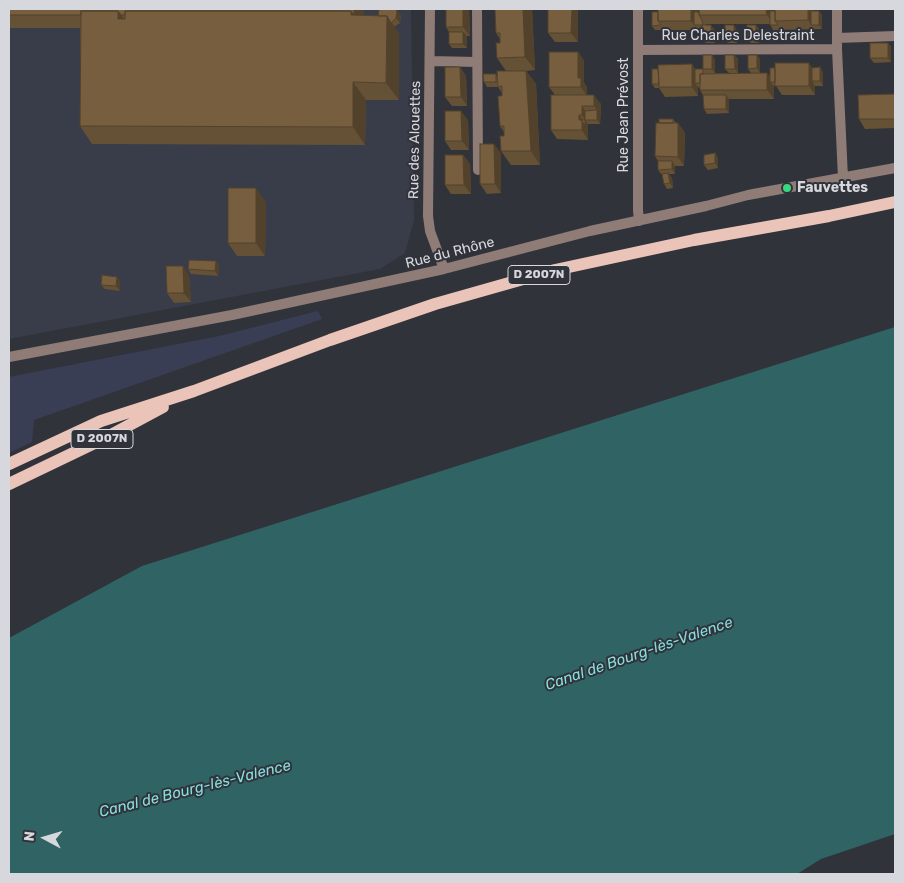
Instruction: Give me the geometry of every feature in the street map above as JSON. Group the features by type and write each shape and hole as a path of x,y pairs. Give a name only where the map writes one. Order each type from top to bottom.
{"main road":[{"name":"D 2007N","path":"9,464 101,421 194,391 330,340 435,304 555,270 694,240 895,202"},
{"name":"D 2007N","path":"9,484 109,436 194,391"}],"street":[{"name":"Rue des Alouettes","path":"430,9 428,216 430,232 444,269"},
{"path":"477,9 478,170"},
{"name":"Rue Jean Prévost","path":"638,9 639,221"},
{"path":"837,9 843,178"},
{"path":"837,38 895,36"},
{"name":"Rue Charles Delestraint","path":"638,50 838,49"},
{"path":"430,61 477,62"},
{"name":"Rue du Rhône","path":"9,357 232,315 444,269 590,231 748,196 895,168"}],"shaded area":[{"path":"9,9 411,9 414,220 405,253 380,269 9,339"},
{"path":"318,311 322,319 34,420 32,442 9,453 9,377 219,336"}],"water":[{"name":"Canal de Bourg-lès-Valence","path":"895,327 895,834 821,859 797,874 9,874 9,638 142,566"}],"building":[{"path":"9,9 354,9 354,15 351,11 125,11 125,15 121,15 118,11 81,11 81,15 9,15"},
{"path":"379,9 396,9 396,18 391,23 387,16 378,16"},
{"path":"446,9 463,9 463,27 446,27"},
{"path":"495,9 523,9 525,57 497,58 496,43 500,43 500,33 496,33"},
{"path":"548,9 572,9 571,33 548,33"},
{"path":"658,9 691,9 691,21 658,21"},
{"path":"699,9 766,9 767,15 699,15"},
{"path":"775,9 808,9 808,20 775,21"},
{"path":"81,11 118,11 118,19 125,19 125,11 351,11 351,15 387,16 386,83 353,82 353,127 80,126"},
{"path":"770,11 775,11 775,21 778,25 770,25"},
{"path":"811,11 819,11 819,25 811,25"},
{"path":"652,12 658,12 658,21 661,25 652,26"},
{"path":"694,12 699,12 703,25 694,25"},
{"path":"702,25 711,25 712,39 703,39"},
{"path":"725,25 734,25 734,39 725,39"},
{"path":"747,25 756,25 756,39 747,39"},
{"path":"449,32 463,32 463,44 449,44"},
{"path":"870,43 888,43 888,58 870,58"},
{"path":"549,52 578,52 578,78 581,78 581,87 549,87"},
{"path":"703,55 712,55 712,69 703,69"},
{"path":"725,55 734,55 735,69 725,69"},
{"path":"748,55 757,55 757,68 748,69"},
{"path":"775,63 809,63 809,86 775,86"},
{"path":"692,64 692,87 659,87 658,65"},
{"path":"445,67 460,67 461,97 445,97"},
{"path":"820,67 820,81 812,81 812,68"},
{"path":"770,68 775,68 775,82 770,82"},
{"path":"652,69 658,69 659,84 652,84"},
{"path":"695,69 703,69 703,74 700,74 700,83 695,83"},
{"path":"497,71 526,71 531,151 501,151 500,136 504,136 504,126 500,126 498,96 502,96 502,86 498,87"},
{"path":"767,73 767,90 700,90 700,74"},
{"path":"483,74 496,74 496,82 484,82"},
{"path":"895,94 895,119 859,119 858,95"},
{"path":"551,95 594,95 594,106 582,106 582,115 579,115 579,120 582,120 582,130 551,130"},
{"path":"703,95 726,95 726,109 704,109"},
{"path":"597,110 597,120 585,120 585,111"},
{"path":"445,111 461,111 462,141 445,141"},
{"path":"659,119 673,119 673,123 659,123"},
{"path":"656,123 678,123 678,157 655,156"},
{"path":"480,144 494,144 495,184 480,184"},
{"path":"715,153 715,163 704,165 704,155"},
{"path":"445,155 463,155 464,185 445,185"},
{"path":"658,161 672,161 672,169 658,170"},
{"path":"668,173 670,183 664,184 662,174"},
{"path":"228,188 256,188 256,243 228,243"},
{"path":"189,260 216,261 215,271 188,269"},
{"path":"166,266 183,266 184,293 167,293"},
{"path":"102,275 117,277 116,286 101,285"}],"place":[{"name":"Fauvettes","path":"787,188"}]}
